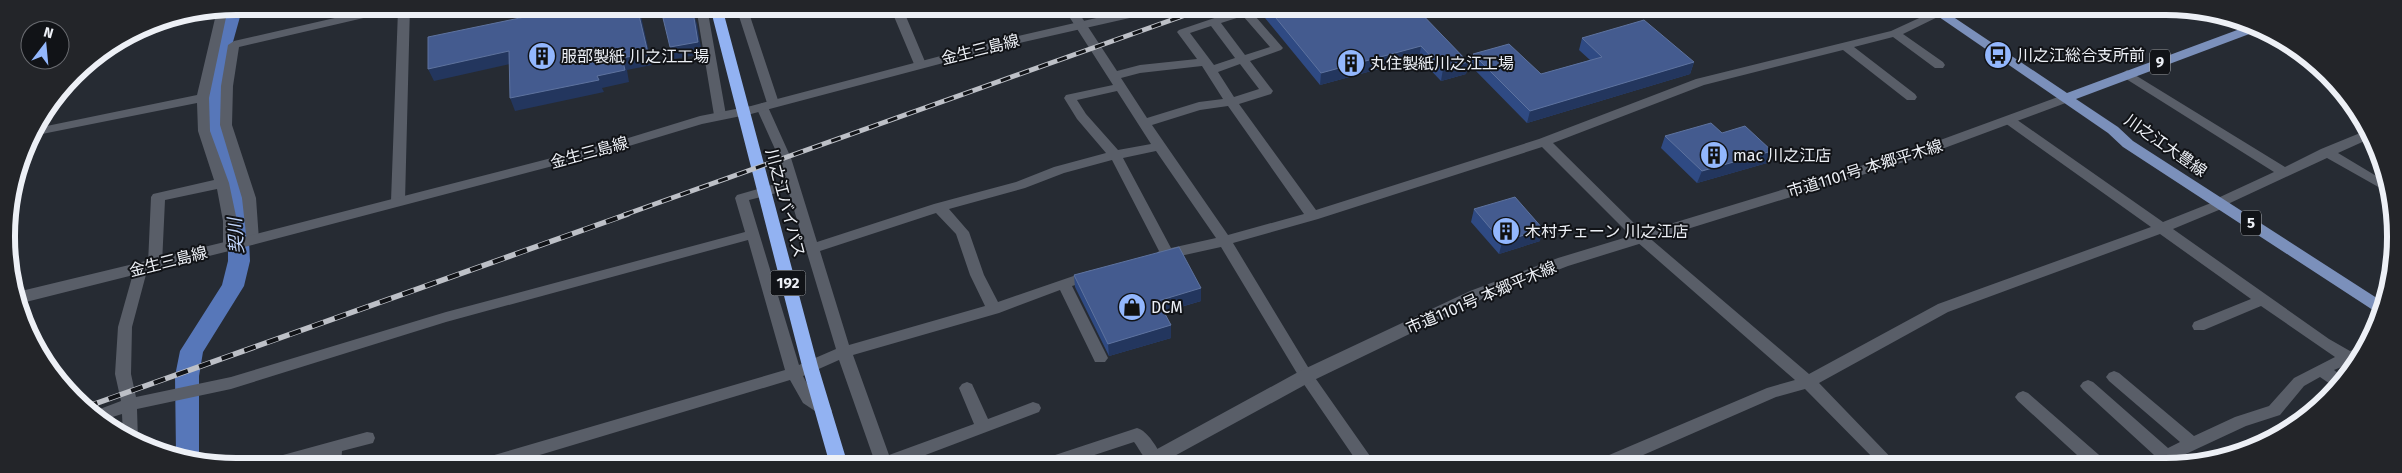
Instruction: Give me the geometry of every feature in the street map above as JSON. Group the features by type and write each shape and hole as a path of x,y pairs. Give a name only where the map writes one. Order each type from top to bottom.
{"highway":[{"name":"川之江バイパス","path":"718,15 810,366 837,458"}],"main road":[{"name":"川之江大豊線","path":"1948,15 2114,130 2128,144 2376,306"},
{"name":"9","path":"2066,98 2247,31"}],"street":[{"path":"222,15 203,98 204,131 222,183 230,221 241,243"},
{"path":"241,243 248,198 226,125 227,86 234,45 364,15"},
{"path":"398,201 403,15"},
{"path":"701,15 720,116"},
{"path":"743,15 768,105 844,352 882,458"},
{"path":"899,15 920,64"},
{"path":"1076,15 1084,25 1120,87 1225,241 1306,376 1362,458"},
{"path":"1084,25 1106,15"},
{"name":"金生三島線","path":"24,296 241,243 629,142 679,125 768,105 920,64 1125,15"},
{"path":"1234,15 1183,32 1313,216"},
{"path":"1113,76 1140,69 1208,66 1243,59 1277,48 1248,15"},
{"path":"1148,259 1225,241 1313,216 1544,142 1700,82 1894,32 1928,15"},
{"path":"1144,123 1199,106 1231,102 1267,91 1214,22"},
{"path":"1894,32 1939,65"},
{"path":"1845,45 1911,97"},
{"path":"2128,74 2283,172"},
{"path":"1120,87 1070,98 1081,116 1116,156 1167,254"},
{"path":"42,131 203,98"},
{"name":"市道1101号 本郷平木線","path":"1156,458 1306,376 1476,296 1563,262 1918,152 2066,98"},
{"path":"2009,120 2264,299 2354,353"},
{"path":"1619,458 1772,392 1808,382 1943,308 2165,228 2221,204 2225,200 2283,172 2363,137"},
{"path":"1544,142 1641,238 1808,382 1883,458"},
{"path":"813,248 1098,158 1116,156 1159,146"},
{"path":"2326,152 2380,184"},
{"path":"130,430 128,392 123,374 125,327 148,266 158,197 222,183"},
{"path":"792,184 742,198 794,373 808,399 824,411"},
{"path":"939,207 962,232 977,275 994,309"},
{"path":"104,414 128,405 231,383 446,317 754,234"},
{"path":"520,458 794,373 844,352 994,309 1064,283 1101,272"},
{"path":"1064,283 1100,358"},
{"path":"2199,326 2264,299"},
{"path":"2088,386 2167,457 2192,443 2241,421 2274,411 2299,382 2321,369 2353,355"},
{"path":"2321,369 2335,379"},
{"path":"2114,377 2192,443"},
{"path":"967,388 983,426"},
{"path":"2023,397 2091,458"},
{"path":"900,458 1033,408"},
{"path":"1067,458 1137,434 1147,458"},
{"path":"295,458 366,438"},
{"path":"334,458 335,446"}],"building":[{"name":"服部製紙 川之江工場","path":"534,15 639,15 648,53 622,58 625,70 597,76 599,80 510,98 509,51 428,69 428,37"},
{"path":"678,15 694,15 698,42 670,47 663,18"},
{"path":"1274,15 1423,15 1468,62 1443,69 1421,46 1321,73"},
{"path":"1644,20 1694,62 1530,111 1473,54 1509,44 1541,74 1602,57 1582,38"},
{"path":"1711,123 1722,133 1745,126 1772,151 1702,171 1665,136"},
{"path":"1515,197 1543,229 1502,242 1474,209"},
{"name":"DCM","path":"1179,247 1201,288 1158,301 1171,325 1108,344 1074,275"}],"waterway":[{"name":"契川","path":"188,453 187,376 192,351 233,286 239,261 238,220 233,193 214,122 217,67 233,15"}],"railway":[{"path":"624,215 1186,15"},
{"path":"92,405 628,214"}],"place":[{"name":"川之江総合支所前","path":"1998,55"},
{"name":"服部製紙 川之江工場","path":"542,56"},
{"name":"丸住製紙川之江工場","path":"1351,63"},
{"name":"mac 川之江店","path":"1714,155"},
{"name":"木村チェーン 川之江店","path":"1506,231"},
{"name":"DCM","path":"1132,307"}]}
